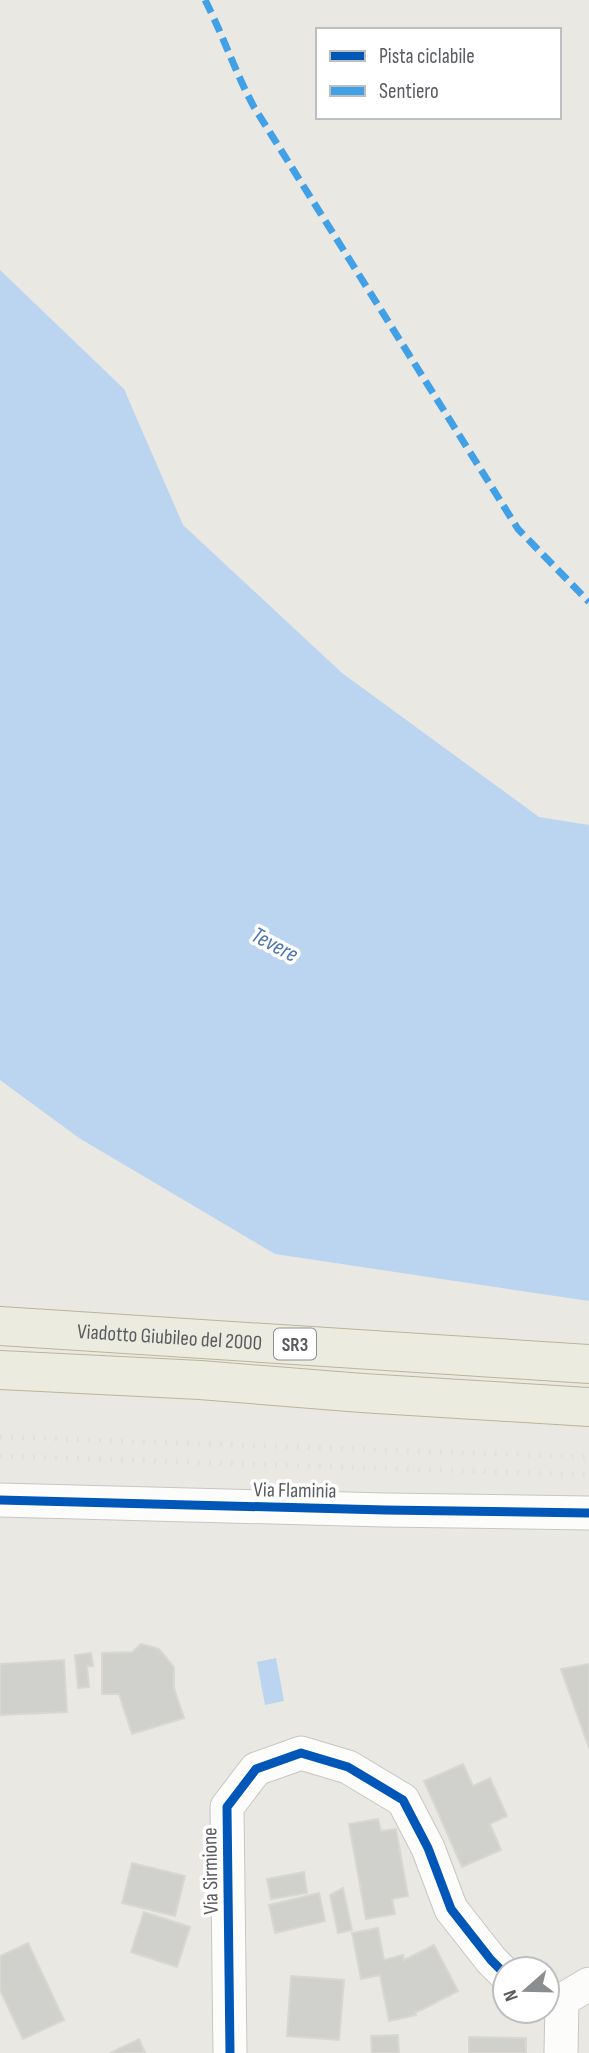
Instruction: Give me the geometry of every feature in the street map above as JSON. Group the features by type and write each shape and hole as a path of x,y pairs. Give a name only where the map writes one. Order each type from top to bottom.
{"highway":[{"name":"Viadotto Giubileo del 2000","path":"0,1326 589,1364"},
{"name":"Viadotto Giubileo del 2000","path":"0,1370 200,1380 589,1407"}],"street":[{"name":"Via Flaminia","path":"0,1500 589,1513"},
{"name":"Via Sirmione","path":"230,2053 227,1807 256,1769 301,1752 348,1767 403,1800 428,1848 451,1909 491,1960"},
{"path":"561,2053 566,1994"}],"water":[{"name":"Tevere","path":"0,270 124,389 183,525 342,673 539,817 589,825 589,1301 275,1254 79,1138 0,1080"},
{"path":"276,1658 284,1701 265,1705 257,1662"}],"building":[{"path":"141,1644 159,1649 174,1667 174,1688 184,1718 132,1734 119,1694 102,1694 102,1653 132,1652"},
{"path":"91,1653 93,1666 87,1666 89,1687 78,1688 75,1655"},
{"path":"64,1660 67,1712 0,1715 0,1664"},
{"path":"589,1664 589,1748 561,1669"},
{"path":"463,1764 473,1786 490,1778 507,1816 490,1824 501,1850 462,1867 424,1781"},
{"path":"378,1819 381,1831 396,1829 408,1896 392,1899 395,1914 366,1919 349,1824"},
{"path":"132,1863 185,1876 175,1916 122,1903"},
{"path":"304,1872 307,1893 271,1899 267,1879"},
{"path":"343,1888 352,1930 338,1933 330,1895"},
{"path":"319,1893 325,1921 275,1933 269,1905"},
{"path":"144,1912 190,1927 177,1967 131,1952"},
{"path":"378,1928 384,1960 403,1955 404,1960 434,1945 458,1991 415,2013 416,2015 389,2021 380,1975 361,1979 352,1933"},
{"path":"28,1943 64,2020 23,2039 0,1990 0,1956"},
{"path":"291,1976 344,1980 339,2040 287,2036"},
{"path":"398,2035 399,2053 372,2053 371,2036"},
{"path":"469,2037 526,2038 526,2053 469,2053"},
{"path":"139,2039 145,2053 110,2053"}],"railway":[{"path":"0,1437 589,1457"},
{"path":"0,1456 589,1475"}],"marked path":[{"path":"205,0 254,107 518,529 589,602"}],"cycle path":[{"path":"0,1500 589,1513"},
{"path":"230,2053 227,1807 256,1769 301,1753 348,1767 403,1800 428,1848 451,1909 491,1960"}]}
